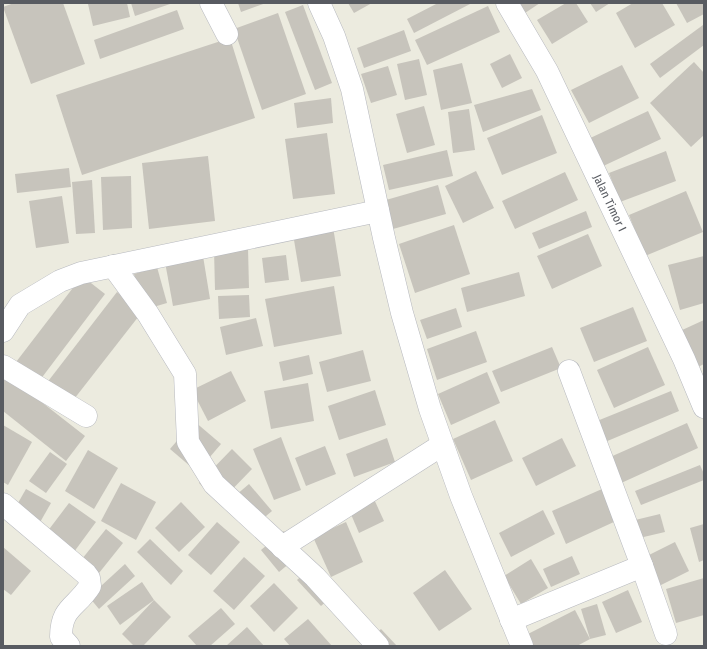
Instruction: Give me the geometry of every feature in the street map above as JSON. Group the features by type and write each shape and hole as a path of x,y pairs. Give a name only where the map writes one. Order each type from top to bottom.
{"street":[{"path":"211,3 227,34"},
{"path":"319,3 334,36 352,89 378,211 402,313 430,409 461,496 522,646"},
{"name":"Jalan Timor I","path":"507,3 547,71 684,359 704,407"},
{"path":"3,331 20,305 60,281 81,273 378,211"},
{"path":"113,266 148,314 185,374 188,442 214,484 315,577 378,646"},
{"path":"3,366 86,416"},
{"path":"569,371 666,634"},
{"path":"282,546 442,445"},
{"path":"3,504 89,578 90,586 86,593 70,608 64,616 61,625 61,637 69,646"},
{"path":"511,620 642,566"}],"building":[{"path":"14,3 63,3 85,64 31,84 3,7"},
{"path":"127,3 130,17 93,26 88,4"},
{"path":"131,3 173,3 135,16"},
{"path":"238,3 266,3 241,12"},
{"path":"348,3 372,3 354,13"},
{"path":"438,3 472,3 414,33 407,19"},
{"path":"515,3 540,3 522,15"},
{"path":"566,3 576,3 588,22 552,44 537,20"},
{"path":"590,3 610,3 596,12"},
{"path":"633,3 662,3 675,25 635,48 616,13"},
{"path":"676,3 704,3 704,14 687,23"},
{"path":"303,5 332,83 315,90 285,12"},
{"path":"488,6 500,32 427,65 415,40"},
{"path":"177,10 184,29 100,59 94,40"},
{"path":"278,13 306,94 262,110 234,29"},
{"path":"703,25 704,45 660,78 650,64"},
{"path":"404,30 411,51 364,68 357,48"},
{"path":"230,38 255,118 82,175 56,95"},
{"path":"510,54 522,78 502,88 490,64"},
{"path":"419,59 427,95 405,100 397,64"},
{"path":"694,62 704,73 704,135 691,147 650,103"},
{"path":"462,63 472,103 441,110 433,70"},
{"path":"622,65 639,98 589,123 571,90"},
{"path":"388,66 397,95 371,103 361,74"},
{"path":"532,89 541,110 483,132 474,105"},
{"path":"331,98 333,123 297,128 294,103"},
{"path":"424,106 435,145 407,153 396,114"},
{"path":"469,109 475,150 453,153 448,112"},
{"path":"648,111 661,139 599,168 586,140"},
{"path":"542,115 557,153 502,175 487,138"},
{"path":"327,133 335,194 293,199 285,139"},
{"path":"447,150 453,176 389,190 383,165"},
{"path":"666,151 676,181 620,202 609,173"},
{"path":"208,156 215,221 149,229 142,163"},
{"path":"69,168 71,187 17,193 15,174"},
{"path":"476,171 494,208 463,223 445,186"},
{"path":"565,172 578,200 515,229 502,201"},
{"path":"131,176 132,228 103,230 101,177"},
{"path":"92,180 95,233 76,234 72,182"},
{"path":"438,185 446,214 393,229 386,200"},
{"path":"686,191 703,232 645,256 629,215"},
{"path":"62,196 69,243 36,248 29,201"},
{"path":"586,211 592,227 539,249 532,233"},
{"path":"454,225 470,274 415,293 399,244"},
{"path":"333,227 341,276 301,282 293,234"},
{"path":"588,234 602,266 552,289 537,256"},
{"path":"248,248 249,288 215,290 214,249"},
{"path":"286,255 289,280 265,283 262,258"},
{"path":"203,256 210,299 173,306 165,262"},
{"path":"704,256 704,303 680,310 668,265"},
{"path":"157,267 167,303 143,310 134,274"},
{"path":"519,272 525,296 467,312 461,288"},
{"path":"82,276 105,294 37,384 13,366"},
{"path":"334,286 342,334 274,347 265,299"},
{"path":"117,292 142,312 71,403 46,384"},
{"path":"249,295 250,317 219,319 218,296"},
{"path":"633,307 647,341 594,362 580,328"},
{"path":"456,308 462,327 427,339 420,320"},
{"path":"256,318 263,346 226,355 220,327"},
{"path":"704,320 704,364 696,368 680,331"},
{"path":"476,331 487,362 437,380 427,349"},
{"path":"552,347 561,368 501,392 492,371"},
{"path":"648,347 665,385 614,408 597,370"},
{"path":"363,350 371,381 327,392 319,362"},
{"path":"309,355 313,374 283,381 279,362"},
{"path":"231,371 246,401 208,421 192,390"},
{"path":"3,372 85,436 66,461 3,411"},
{"path":"487,372 500,403 451,425 438,394"},
{"path":"308,383 314,421 271,429 264,391"},
{"path":"375,390 386,425 339,440 328,406"},
{"path":"671,391 679,411 605,442 597,421"},
{"path":"495,420 513,461 471,480 453,439"},
{"path":"194,421 221,444 197,472 170,449"},
{"path":"687,423 698,448 619,484 608,458"},
{"path":"3,425 32,442 8,485 3,482"},
{"path":"281,437 301,490 274,500 253,449"},
{"path":"387,438 395,462 354,477 346,454"},
{"path":"562,438 576,466 536,486 522,458"},
{"path":"325,446 336,474 306,486 295,458"},
{"path":"232,449 252,469 219,503 199,483"},
{"path":"88,450 118,468 94,509 65,491"},
{"path":"50,452 67,464 46,493 29,481"},
{"path":"700,465 704,474 704,480 641,505 635,491"},
{"path":"121,483 156,502 136,540 101,521"},
{"path":"249,484 272,511 252,528 229,501"},
{"path":"368,486 384,521 359,533 344,498"},
{"path":"26,489 51,503 39,524 14,510"},
{"path":"602,489 616,521 566,544 552,511"},
{"path":"181,502 205,527 179,552 155,528"},
{"path":"69,503 96,522 71,556 44,536"},
{"path":"543,510 555,534 511,557 499,533"},
{"path":"660,514 665,532 635,539 631,521"},
{"path":"217,522 240,542 211,575 188,555"},
{"path":"346,522 363,562 331,577 313,537"},
{"path":"704,524 704,560 699,562 690,528"},
{"path":"106,529 123,543 99,573 82,559"},
{"path":"284,531 302,553 279,572 261,550"},
{"path":"150,539 183,571 171,585 137,552"},
{"path":"675,542 689,571 659,586 645,557"},
{"path":"3,547 31,571 11,595 3,589"},
{"path":"572,556 580,574 551,587 543,569"},
{"path":"244,557 265,576 234,610 213,591"},
{"path":"531,559 548,588 521,604 504,576"},
{"path":"125,564 135,576 99,609 89,597"},
{"path":"315,564 338,591 321,606 297,580"},
{"path":"445,570 472,609 439,631 413,593"},
{"path":"704,578 704,615 676,623 666,589"},
{"path":"142,582 154,600 120,625 107,606"},
{"path":"274,583 298,608 274,632 250,606"},
{"path":"628,590 642,622 616,633 602,602"},
{"path":"154,600 171,617 143,646 134,646 122,634"},
{"path":"597,604 606,635 590,639 581,609"},
{"path":"221,608 235,624 210,646 197,646 188,636"},
{"path":"575,610 590,639 577,646 532,646 526,635"},
{"path":"308,619 332,646 290,646 284,639"},
{"path":"247,627 264,646 226,646"},
{"path":"381,629 397,646 363,646"}]}
